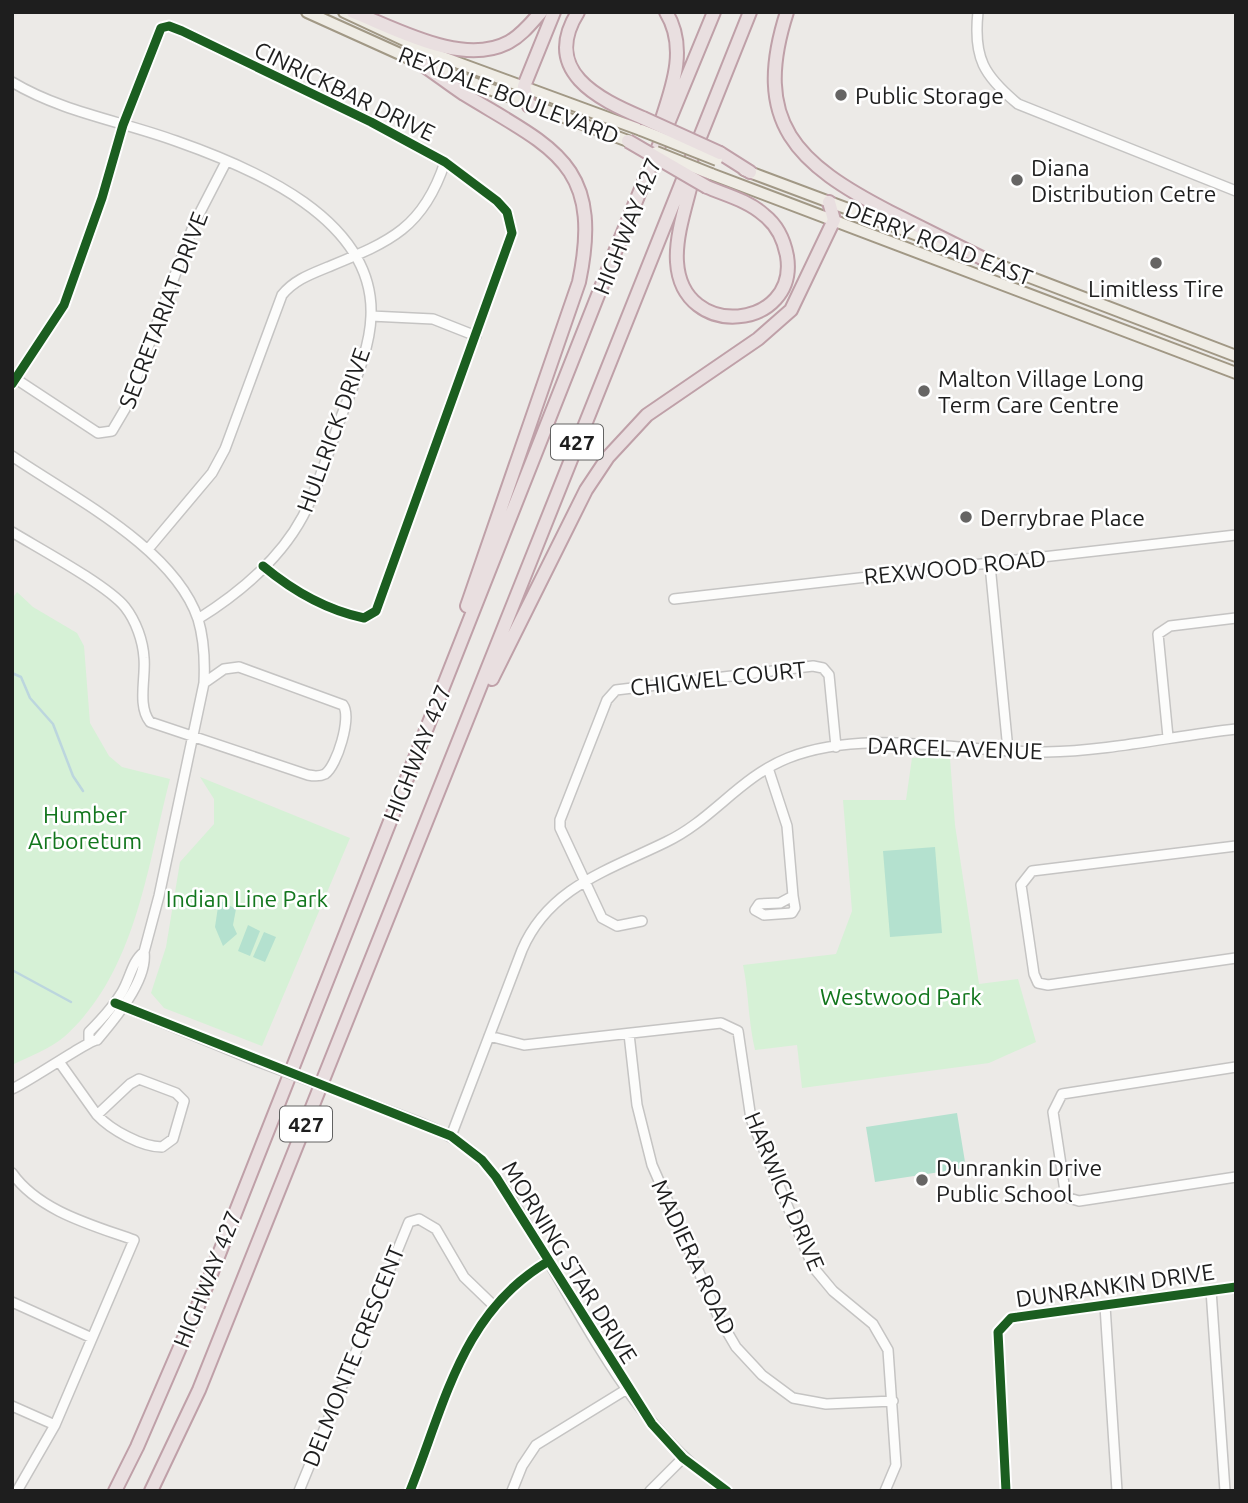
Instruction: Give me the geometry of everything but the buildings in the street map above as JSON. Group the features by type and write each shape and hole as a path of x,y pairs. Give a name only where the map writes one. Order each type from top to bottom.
{"highway":[{"path":"353,12 447,46 481,50 495,48 516,38 541,12"},
{"path":"529,106 524,86 554,12"},
{"path":"578,12 567,33 567,47 578,79 589,92 642,124 750,172"},
{"path":"645,185 646,168 677,65 676,31 666,12"},
{"name":"HIGHWAY 427","path":"116,1491 206,1287 447,676 714,12"},
{"name":"HIGHWAY 427","path":"151,1491 199,1390 750,12"},
{"path":"786,12 775,55 774,82 785,128 803,154 825,174 859,196 986,260"},
{"path":"420,63 464,94 531,132 563,161 582,196 586,240 579,282 458,631 447,676"},
{"path":"628,141 709,181 763,213 776,227 785,245 788,261 783,286 764,309 750,316 721,317 709,313 688,297 681,282 678,249 702,130"},
{"path":"455,755 586,491 608,457 655,409 758,339 791,310 834,220 829,202"}],"main road":[{"name":"REXDALE BOULEVARD","path":"307,12 420,63 628,141"},
{"name":"REXDALE BOULEVARD","path":"344,12 435,54 642,124"},
{"name":"DERRY ROAD EAST","path":"750,172 1236,356"},
{"name":"DERRY ROAD EAST","path":"709,181 834,220 1236,373"}],"street":[{"path":"978,12 980,58 992,83 1017,104 1236,191"},
{"name":"CINRICKBAR DRIVE","path":"14,382 64,305 102,198 123,125 144,76 158,30 169,26 372,122 445,162 497,201 507,212 511,223 508,249 376,611 364,618 351,616 299,593 263,566"},
{"name":"HULLRICK DRIVE","path":"12,82 59,104 174,140 226,162 315,210 346,238 366,276 371,316 356,377 302,517 263,566 226,601 198,619"},
{"name":"SECRETARIAT DRIVE","path":"14,382 98,433 112,430 125,409 194,224 226,162"},
{"path":"149,548 212,473 225,449 282,295 289,286 304,276 357,256 389,241 409,227 441,175 445,162"},
{"path":"371,316 433,319 476,336"},
{"path":"12,456 149,548 179,582 198,619 204,655 204,682 162,884 144,952 145,960 97,1040 89,1040 60,1063 12,1088"},
{"path":"12,532 124,605 136,625 143,647 146,717 159,726 308,775 324,774 331,767 347,723 347,711 343,705 246,669 224,669 204,682"},
{"name":"REXWOOD ROAD","path":"674,599 864,575 990,565 1236,535"},
{"path":"990,565 1008,750"},
{"path":"1168,737 1158,634 1170,626 1236,618"},
{"path":"204,655 224,669"},
{"name":"CHIGWEL COURT","path":"642,921 617,926 607,923 583,882 561,834 560,820 607,700 616,690 813,666 823,668 829,675 836,747"},
{"name":"DARCEL AVENUE","path":"451,1136 532,927 550,905 583,882 671,840 737,788 768,768 788,758 836,747 901,743 1047,752 1236,729"},
{"path":"768,768 787,826 793,896"},
{"path":"1236,846 1032,871 1021,885 1034,974 1038,983 1048,985 1236,958"},
{"name":"MORNING STAR DRIVE","path":"119,1005 451,1136 488,1167 627,1389 652,1424 683,1458 727,1491"},
{"name":"HARWICK DRIVE","path":"489,1036 524,1045 721,1023 738,1031 745,1092 759,1142 813,1267 833,1291 864,1314 881,1335 889,1357 896,1465 885,1491"},
{"name":"MADIERA ROAD","path":"629,1034 637,1105 652,1165 719,1318 736,1348 762,1376 793,1398 825,1404 893,1401"},
{"path":"60,1063 97,1115 112,1128 153,1146 162,1147 173,1139 184,1101 176,1093 139,1079 97,1115"},
{"path":"1236,1068 1062,1094 1052,1112 1065,1191 1069,1198 1079,1201 1236,1177"},
{"path":"12,1173 18,1181 61,1211 134,1240 55,1425 17,1491"},
{"name":"DELMONTE CRESCENT","path":"299,1491 402,1232 409,1222 419,1219 436,1229 464,1277 493,1305"},
{"path":"410,1491 466,1348 493,1305 516,1283 549,1261"},
{"name":"DUNRANKIN DRIVE","path":"1006,1491 998,1332 1011,1318 1236,1287"},
{"path":"1211,1290 1225,1491"},
{"path":"12,1302 92,1338"},
{"path":"1105,1306 1117,1491"},
{"path":"512,1491 522,1466 536,1445 627,1389"},
{"path":"12,1406 55,1425"},
{"path":"650,1491 683,1458"}],"green space":[{"name":"Humber Arboretum","path":"17,592 33,607 77,633 84,646 90,723 109,756 122,767 170,779 135,917 108,982 88,1011 64,1037 12,1065 12,599"},
{"name":"Westwood Park","path":"912,758 950,758 955,825 979,984 1018,979 1036,1042 989,1063 802,1088 797,1045 755,1050 743,965 836,954 852,911 843,800 906,800"},
{"name":"Indian Line Park","path":"200,777 350,838 262,1046 164,1008 151,993 166,947 180,862 214,824 214,799"},
{"path":"935,847 942,933 890,937 883,851"},
{"path":"219,900 236,909 233,925 237,934 223,946 215,927"},
{"path":"248,925 260,931 250,956 238,951"},
{"path":"264,932 276,937 265,962 253,957"},
{"path":"957,1113 966,1168 875,1182 866,1127"}],"waterway":[{"path":"12,673 21,677 30,698 53,724 73,776 83,791"},
{"path":"12,970 71,1002"}],"cycle path":[{"path":"12,384 64,305 102,198 123,125 161,28 169,26 182,31 371,122 445,162 497,201 507,212 512,233 376,611 364,618 323,605 286,584 263,566"},
{"path":"115,1003 451,1136 482,1160 496,1177 652,1424 683,1458 727,1491"},
{"path":"410,1491 446,1393 476,1333 495,1306 519,1282 549,1261"},
{"path":"1006,1491 998,1332 1011,1318 1236,1287"}],"place":[{"name":"Public Storage","path":"841,95"},
{"name":"Diana Distribution Cetre","path":"1017,180"},
{"name":"Limitless Tire","path":"1156,263"},
{"name":"Malton Village Long Term Care Centre","path":"924,391"},
{"name":"Derrybrae Place","path":"966,517"},
{"name":"Dunrankin Drive Public School","path":"922,1180"}]}
